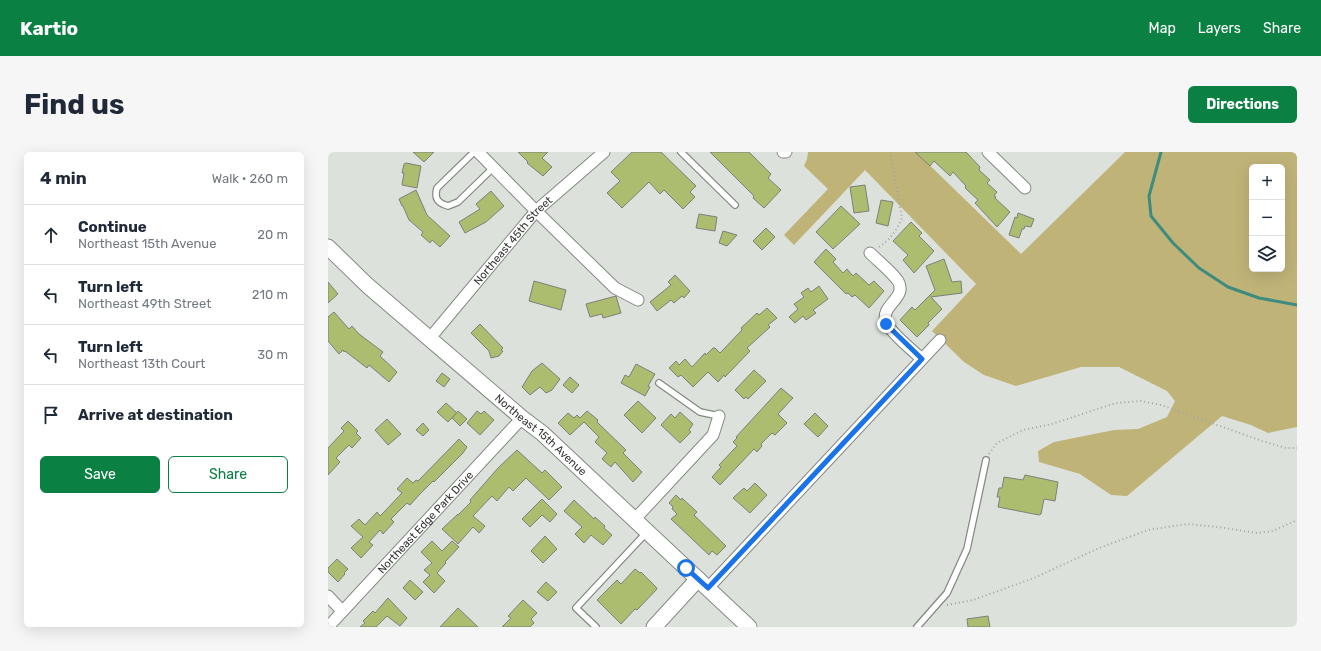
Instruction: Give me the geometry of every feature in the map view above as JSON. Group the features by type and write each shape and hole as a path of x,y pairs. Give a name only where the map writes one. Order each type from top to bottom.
{"street":[{"path":"478,152 615,288 638,300"},
{"name":"Northeast 45th Street","path":"430,338 536,211 604,152"},
{"path":"988,152 1025,188"},
{"name":"Northeast 15th Avenue","path":"328,247 367,285 547,438 749,627"},
{"path":"870,253 896,279 900,287 898,296 886,311 886,324 922,359"},
{"path":"654,627 703,584 940,340"},
{"path":"635,519 713,435 719,416"},
{"name":"Northeast Edge Park Drive","path":"328,627 522,418"},
{"path":"328,596 342,611"}],"lane":[{"path":"474,152 437,188 437,200 441,204 448,206 458,202 494,167"},
{"path":"681,152 735,205"},
{"path":"659,383 700,412 719,416"},
{"path":"917,627 947,593 967,549 986,460"},
{"path":"596,627 576,608 647,531"}],"path":[{"path":"870,253 887,242 899,226 902,218 890,152"},
{"path":"986,460 997,443 1023,430 1052,424 1116,403 1141,401 1161,405 1262,441 1286,448 1297,448"},
{"path":"934,608 973,600 1027,580 1099,548 1148,530 1187,524 1257,533 1273,531 1297,520"}],"shaded area":[{"path":"808,152 916,152 1021,254 1125,152 1297,152 1297,427 1268,433 1251,425 1222,416 1127,496 1111,495 1080,474 1039,462 1038,451 1054,442 1114,430 1138,429 1167,417 1175,401 1167,391 1119,367 1081,367 1016,386 984,375 964,362 932,331 976,284 865,170 794,245 784,235 828,189 804,166"}],"building":[{"path":"413,152 434,152 424,162"},
{"path":"518,152 548,152 542,158 552,167 543,176 527,163 528,162"},
{"path":"632,152 661,152 696,186 690,192 695,197 683,209 664,190 660,194 649,182 622,208 607,193 620,181 611,172"},
{"path":"710,152 749,152 771,174 768,178 781,190 764,208"},
{"path":"915,152 966,152 980,167 979,170 990,180 987,183 997,192 994,196 996,197 995,198 1010,212 997,227 975,203 978,200 965,188 966,186 953,172 950,176 934,161 930,166"},
{"path":"406,163 421,166 417,188 402,185 404,173 402,173 404,164"},
{"path":"865,185 869,211 854,213 850,187"},
{"path":"416,190 427,215 450,236 440,247 432,240 430,243 421,235 423,232 409,220 399,199"},
{"path":"491,191 504,206 486,222 465,233 459,222 480,209 476,204"},
{"path":"881,200 893,202 888,226 876,223"},
{"path":"841,206 860,224 833,249 816,232"},
{"path":"1018,213 1034,219 1031,227 1025,226 1024,229 1022,229 1019,238 1009,235 1015,217 1017,218"},
{"path":"699,214 717,217 715,231 696,228"},
{"path":"911,222 922,233 919,236 934,251 914,273 903,260 908,255 893,241"},
{"path":"766,228 775,237 762,250 753,241"},
{"path":"723,231 737,235 727,246 719,243"},
{"path":"826,249 836,259 833,262 843,273 847,269 853,276 856,273 869,285 874,281 884,291 869,308 855,295 852,297 848,293 846,294 814,262"},
{"path":"944,259 952,282 961,281 962,293 931,297 942,309 917,337 900,320 912,307 915,310 935,290 926,266"},
{"path":"675,275 690,291 684,298 682,296 674,303 671,300 657,311 650,302 671,285 668,282"},
{"path":"534,281 566,290 561,310 529,301"},
{"path":"328,282 338,294 328,303"},
{"path":"819,286 828,299 813,310 816,313 806,320 803,316 795,323 789,317 798,309 794,304 804,297 801,293 808,288 811,292"},
{"path":"616,296 621,313 603,318 602,314 590,317 586,304"},
{"path":"767,308 777,318 768,325 770,327 747,348 750,351 725,377 724,375 718,382 708,372 693,387 681,375 678,377 669,368 676,361 679,365 685,359 692,367 705,353 706,355 713,348 720,353 742,330 741,328 757,313 759,315"},
{"path":"334,312 349,329 352,326 359,334 383,352 380,356 397,372 389,382 369,365 367,368 345,351 344,352 343,350 339,354 328,341 328,317"},
{"path":"480,324 503,348 501,350 503,351 499,356 491,358 489,351 471,333"},
{"path":"542,363 560,379 552,390 546,393 540,387 530,395 522,387 532,371"},
{"path":"636,364 655,374 648,386 650,387 645,396 621,383 625,375 629,377"},
{"path":"754,370 766,381 748,399 746,397 744,399 735,390"},
{"path":"442,373 450,379 444,387 436,381"},
{"path":"570,377 579,385 572,393 563,385"},
{"path":"781,388 793,398 778,414 787,423 775,435 772,433 761,444 762,446 757,452 754,449 720,485 712,477 721,467 719,465 737,446 733,442 737,438 736,437"},
{"path":"638,401 656,418 642,433 624,415"},
{"path":"446,403 457,413 448,422 437,412"},
{"path":"458,411 467,419 460,426 452,418"},
{"path":"477,411 481,414 484,411 494,420 480,435 467,423"},
{"path":"587,411 598,420 597,422 626,450 623,453 642,472 633,482 615,462 611,467 602,459 607,453 595,442 599,437 584,422 570,435 558,423 568,413 574,418 577,415 580,418"},
{"path":"680,412 693,424 689,430 691,432 680,443 661,425 671,414 675,418"},
{"path":"815,413 828,426 818,437 804,424"},
{"path":"387,419 401,434 388,445 375,430"},
{"path":"348,421 358,431 356,433 361,438 352,448 349,445 336,458 340,462 328,475 328,448 344,431 341,428"},
{"path":"423,423 429,430 423,436 416,430"},
{"path":"459,439 467,447 463,453 410,505 407,503 391,519 394,522 383,534 380,530 369,542 373,545 361,558 351,548 363,537 351,526 359,519 365,525 377,512 380,516 402,493 397,489 407,478 413,483 416,480 418,481"},
{"path":"517,450 542,473 545,470 562,487 549,500 526,478 513,491 509,487 497,501 492,496 473,516 485,526 479,533 473,527 458,544 442,529 471,502 470,500 498,468"},
{"path":"1025,475 1058,482 1055,501 1044,499 1041,514 1039,515 998,507 1000,497 997,497 999,488 1002,488 1004,477 1023,480"},
{"path":"755,483 767,495 750,513 733,498 744,488 747,491"},
{"path":"676,495 681,500 682,498 697,512 694,515 726,546 717,555 712,551 709,555 671,519 677,514 669,503"},
{"path":"542,499 557,514 550,522 542,515 530,527 522,519"},
{"path":"574,500 594,519 595,517 605,526 604,528 612,535 603,545 591,535 584,543 575,534 582,527 564,511"},
{"path":"545,536 557,549 543,563 531,551"},
{"path":"432,541 442,551 452,541 459,547 437,573 445,581 434,593 423,582 430,575 424,570 432,563 421,552"},
{"path":"337,559 348,569 338,582 328,572 328,568"},
{"path":"635,569 640,573 641,572 657,589 621,624 597,600 617,580 621,584"},
{"path":"410,580 423,592 415,600 403,588"},
{"path":"546,582 557,592 548,601 537,592"},
{"path":"388,598 407,618 400,626 387,616 376,627 360,627 365,623 363,621 373,611 375,613"},
{"path":"523,600 537,613 531,619 534,623 530,627 502,627 511,618 508,616"},
{"path":"458,608 478,627 440,627"},
{"path":"988,616 990,627 968,627 967,619"}],"waterway":[{"path":"1161,152 1149,196 1151,216 1173,243 1199,268 1228,287 1259,298 1297,305"}],"route":[{"path":"686,568 708,588 922,359 886,324"}]}
